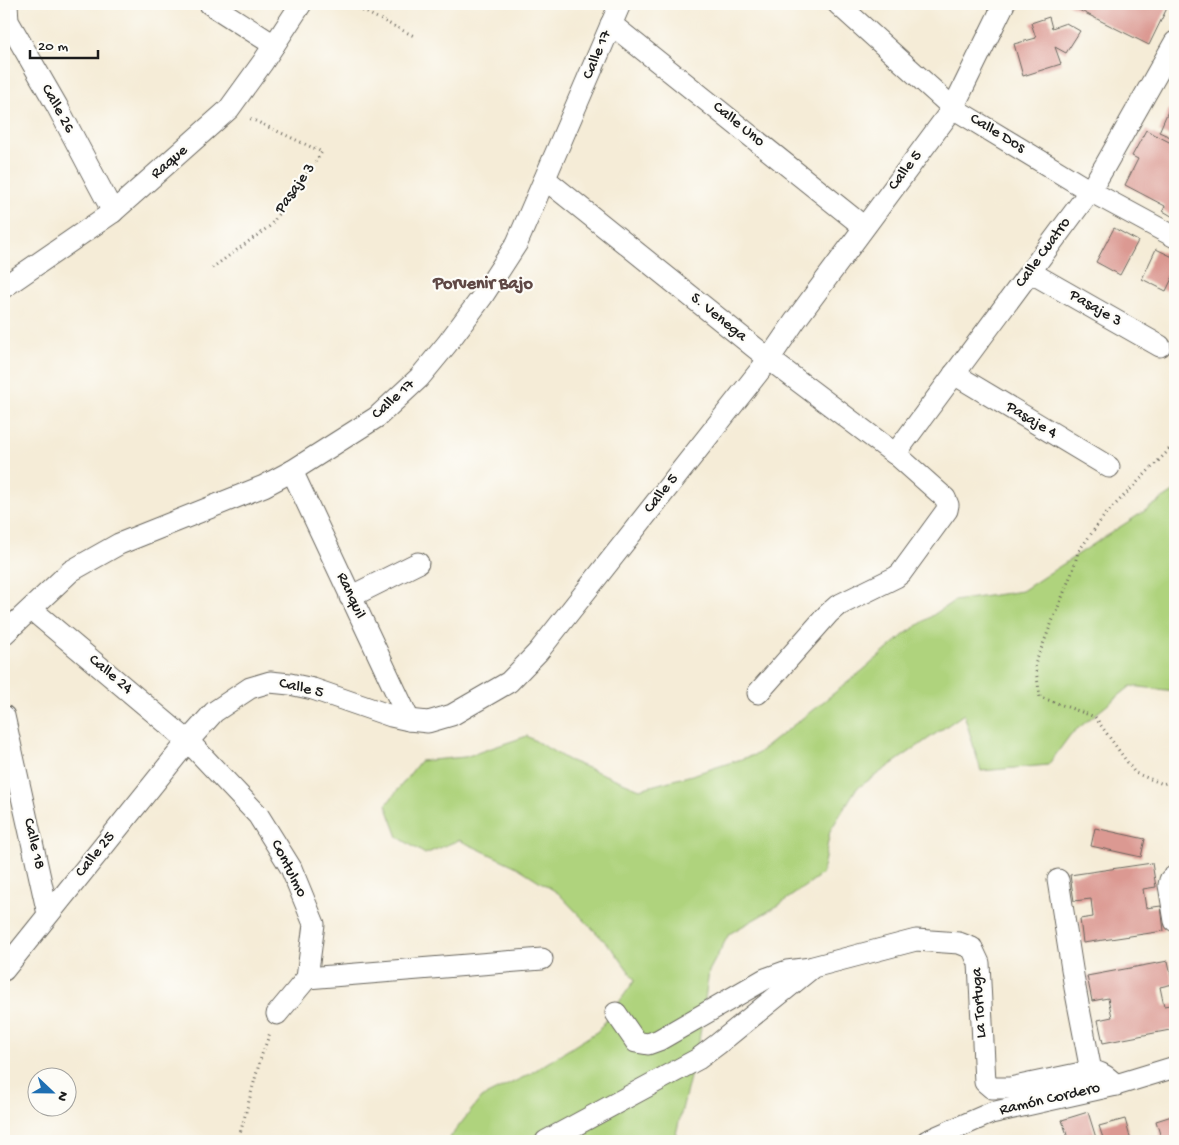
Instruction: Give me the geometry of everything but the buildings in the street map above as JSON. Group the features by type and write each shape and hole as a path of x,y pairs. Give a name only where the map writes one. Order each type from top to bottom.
{"street":[{"path":"210,4 274,45"},
{"name":"Raque","path":"4,287 113,212 229,109 244,90 301,4"},
{"name":"Calle 17","path":"4,634 71,571 118,544 264,486 377,417 419,378 482,297 517,243 620,4"},
{"name":"Calle Dos","path":"838,4 953,108 1090,191 1175,237"},
{"name":"Calle 5","path":"188,741 214,712 250,688 270,682 290,684 313,690 391,716 428,722 452,715 509,682 538,652 769,359 953,108 1004,4"},
{"name":"Calle 26","path":"6,17 113,212"},
{"name":"Calle Uno","path":"611,24 864,227"},
{"name":"Calle Cuatro","path":"892,451 954,374 1090,191 1175,42"},
{"name":"S. Venega","path":"544,179 769,359 892,451 944,498 948,505 947,510 896,577 837,606 758,693"},
{"name":"Pasaje 3","path":"1030,272 1160,346"},
{"name":"Pasaje 4","path":"954,374 1109,467"},
{"name":"Ranquil","path":"292,470 408,720"},
{"path":"350,597 418,563"},
{"name":"Calle 24","path":"31,609 188,741"},
{"name":"Calle 18","path":"4,716 48,914"},
{"name":"Calle 25","path":"4,970 188,741"},
{"name":"Contulmo","path":"188,741 258,815 291,868 314,924 307,978"},
{"path":"1175,876 1170,880 1169,884 1175,921"},
{"path":"1058,880 1090,1071 1104,1074 1116,1085"},
{"name":"La Tortuga","path":"616,1013 636,1042 648,1044 659,1040 765,979 787,971 813,968 916,940 959,943 972,948 979,964 985,1082 992,1088 1010,1088 1090,1071"},
{"path":"277,1014 307,978 542,960"},
{"name":"La Tortuga","path":"546,1141 698,1059 813,968"},
{"name":"Ramón Cordero","path":"927,1141 991,1113 1116,1085 1175,1067"}],"path":[{"path":"349,4 414,36"},
{"name":"Pasaje 3","path":"212,268 270,226 322,152 229,109"},
{"path":"1175,441 1168,452 1104,516 1078,552 1073,570 1035,664 1040,697 1095,717 1135,773 1163,784 1175,780"},
{"path":"238,1141 261,1057 277,1014"}],"green space":[{"path":"1175,491 1175,691 1131,686 1071,734 1048,765 981,771 964,714 856,789 830,831 822,874 779,905 729,934 709,971 699,1041 675,1138 671,1141 447,1141 481,1098 528,1075 598,1031 635,980 615,952 558,893 517,867 459,840 425,854 398,837 386,805 420,761 465,757 527,736 568,760 640,789 757,754 862,671 905,634 954,601 1022,591"}],"district":[{"name":"Porvenir Bajo","path":"483,284"}]}
